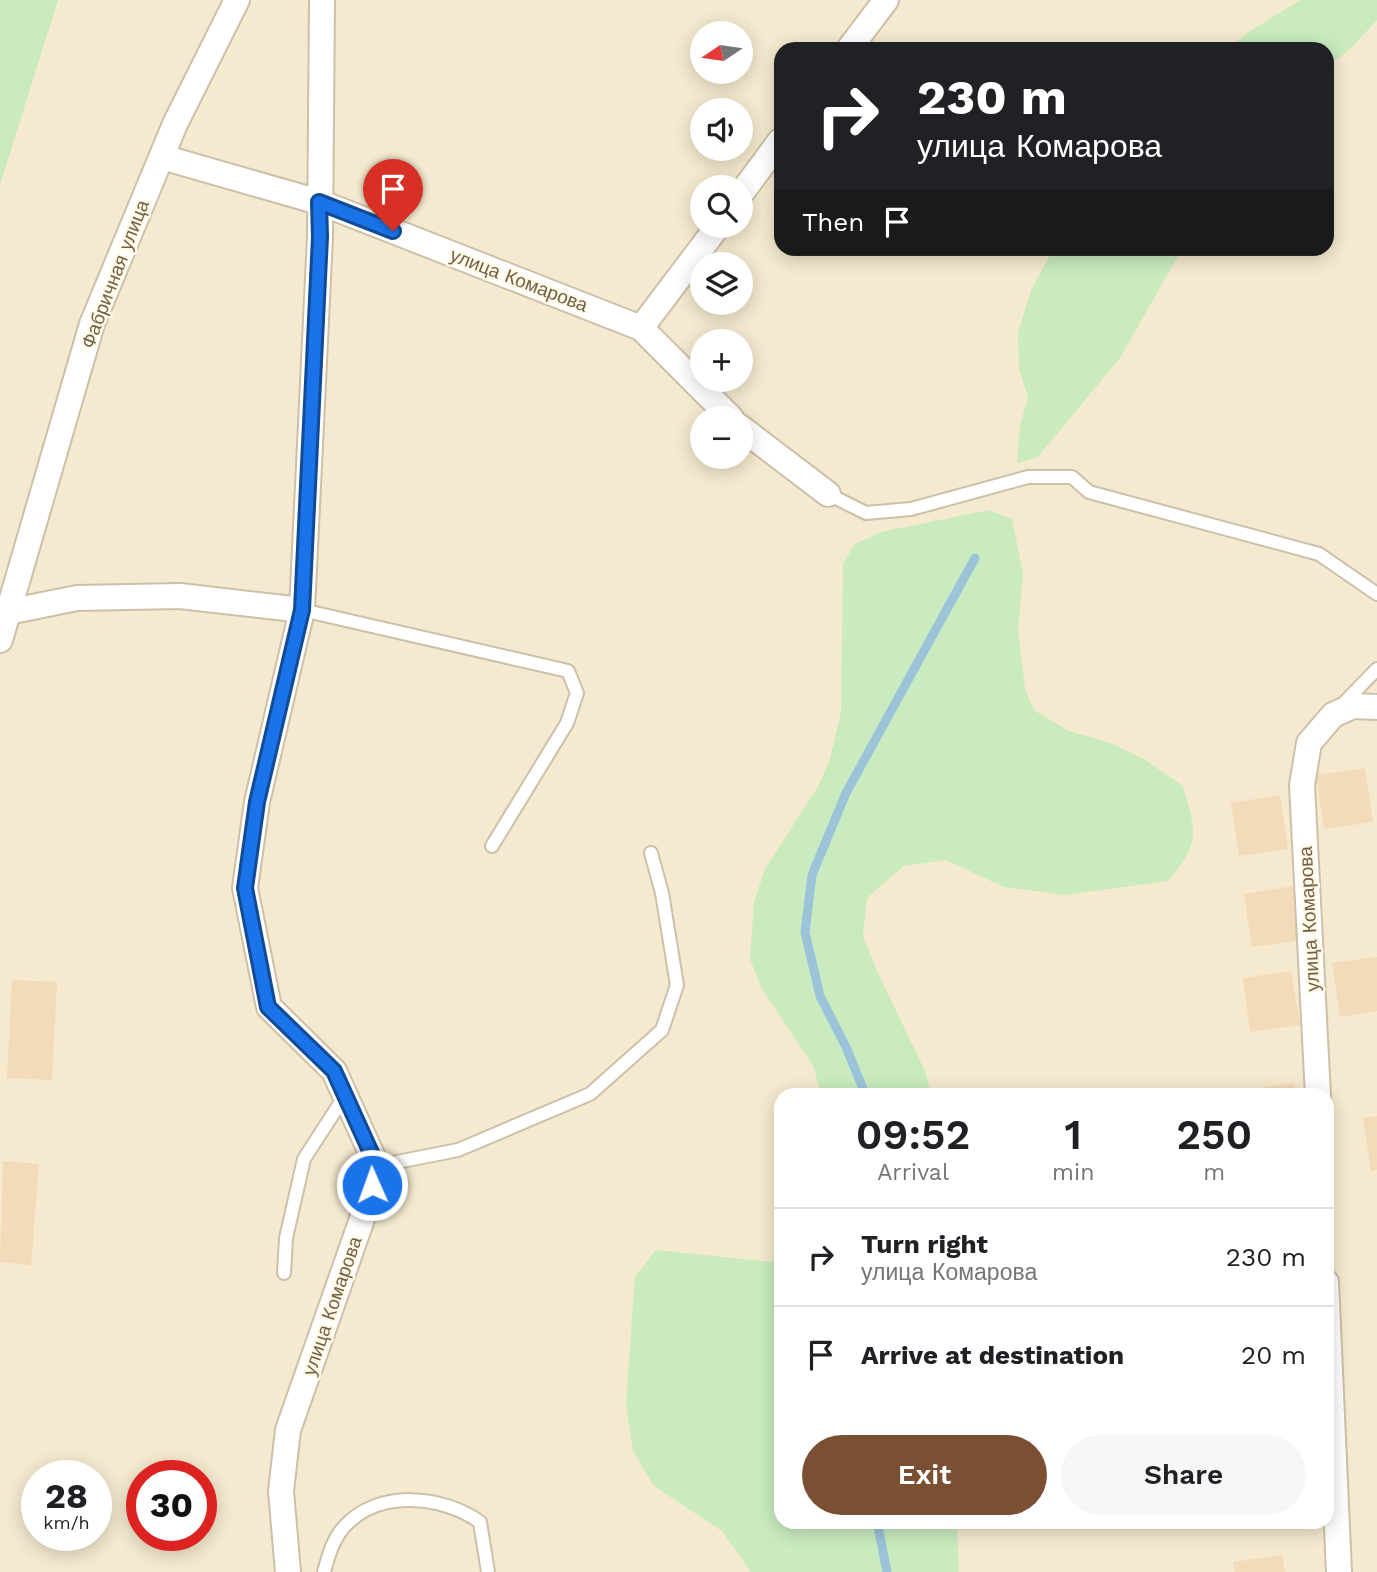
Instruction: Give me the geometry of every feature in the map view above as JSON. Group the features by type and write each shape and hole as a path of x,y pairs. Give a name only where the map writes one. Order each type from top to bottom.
{"street":[{"name":"Фабричная улица","path":"0,640 92,324 162,157 237,0"},
{"path":"322,0 320,237 302,610 257,802 245,888 268,1007 334,1071 377,1166"},
{"path":"854,42 886,0"},
{"path":"753,177 774,149"},
{"name":"улица Комарова","path":"162,157 319,202 641,328 719,406"},
{"path":"641,328 709,238"},
{"path":"753,437 828,494"},
{"path":"8,612 77,598 180,596 302,610"},
{"path":"1333,715 1353,706 1377,707"},
{"name":"улица Комарова","path":"1318,1088 1302,785 1309,743 1333,715"},
{"name":"улица Комарова","path":"288,1572 281,1490 288,1430 361,1222 377,1166"},
{"path":"1334,1460 1339,1572"}],"lane":[{"path":"828,494 866,513 911,509 1028,477 1072,477 1089,492 1319,554 1377,594"},
{"path":"302,610 568,671 577,693 567,723 492,846"},
{"path":"1333,715 1377,669"},
{"path":"377,1166 458,1150 590,1094 662,1030 677,985 662,893 651,853"},
{"path":"284,1273 286,1238 304,1159 344,1097"},
{"path":"324,1572 328,1554 344,1527 371,1507 414,1498 462,1509 480,1522 488,1572"}],"shaded area":[{"path":"0,0 1377,0 1377,1572 0,1572"}],"green space":[{"path":"0,0 58,0 0,185"},
{"path":"1300,0 1377,0 1377,20 1334,62 1334,42 1237,42"},
{"path":"1050,256 1178,256 1120,358 1037,458 1017,463 1020,426 1028,397 1019,370 1018,333 1031,290"},
{"path":"989,510 1012,519 1023,574 1018,630 1025,689 1034,710 1069,731 1110,743 1144,759 1183,786 1191,815 1193,836 1186,856 1168,881 1065,895 1004,887 946,860 904,866 867,898 863,936 925,1071 929,1088 819,1088 813,1065 761,987 750,959 754,902 765,869 819,785 830,759 841,712 843,563 855,544 881,532"},
{"path":"656,1250 774,1260 774,1529 957,1529 959,1572 751,1572 722,1531 654,1486 633,1451 626,1404 635,1277"}],"building":[{"path":"1365,768 1373,822 1324,829 1316,775"},
{"path":"1280,795 1288,849 1239,856 1231,803"},
{"path":"1293,886 1301,940 1252,947 1244,894"},
{"path":"1377,957 1377,1011 1340,1017 1332,963"},
{"path":"1291,971 1300,1025 1250,1032 1243,978"},
{"path":"12,980 57,982 52,1080 7,1078"},
{"path":"1294,1083 1295,1088 1260,1088"},
{"path":"1377,1116 1377,1170 1371,1171 1363,1118"},
{"path":"3,1161 39,1164 31,1265 0,1262"},
{"path":"1282,1555 1285,1572 1235,1572 1233,1562"}],"waterway":[{"path":"863,1088 820,996 805,932 812,875 846,793 975,558"},
{"path":"878,1529 887,1572"}],"route":[{"path":"372,1185 377,1166 334,1071 268,1007 245,888 257,802 302,610 320,237 319,202 393,231"}]}
